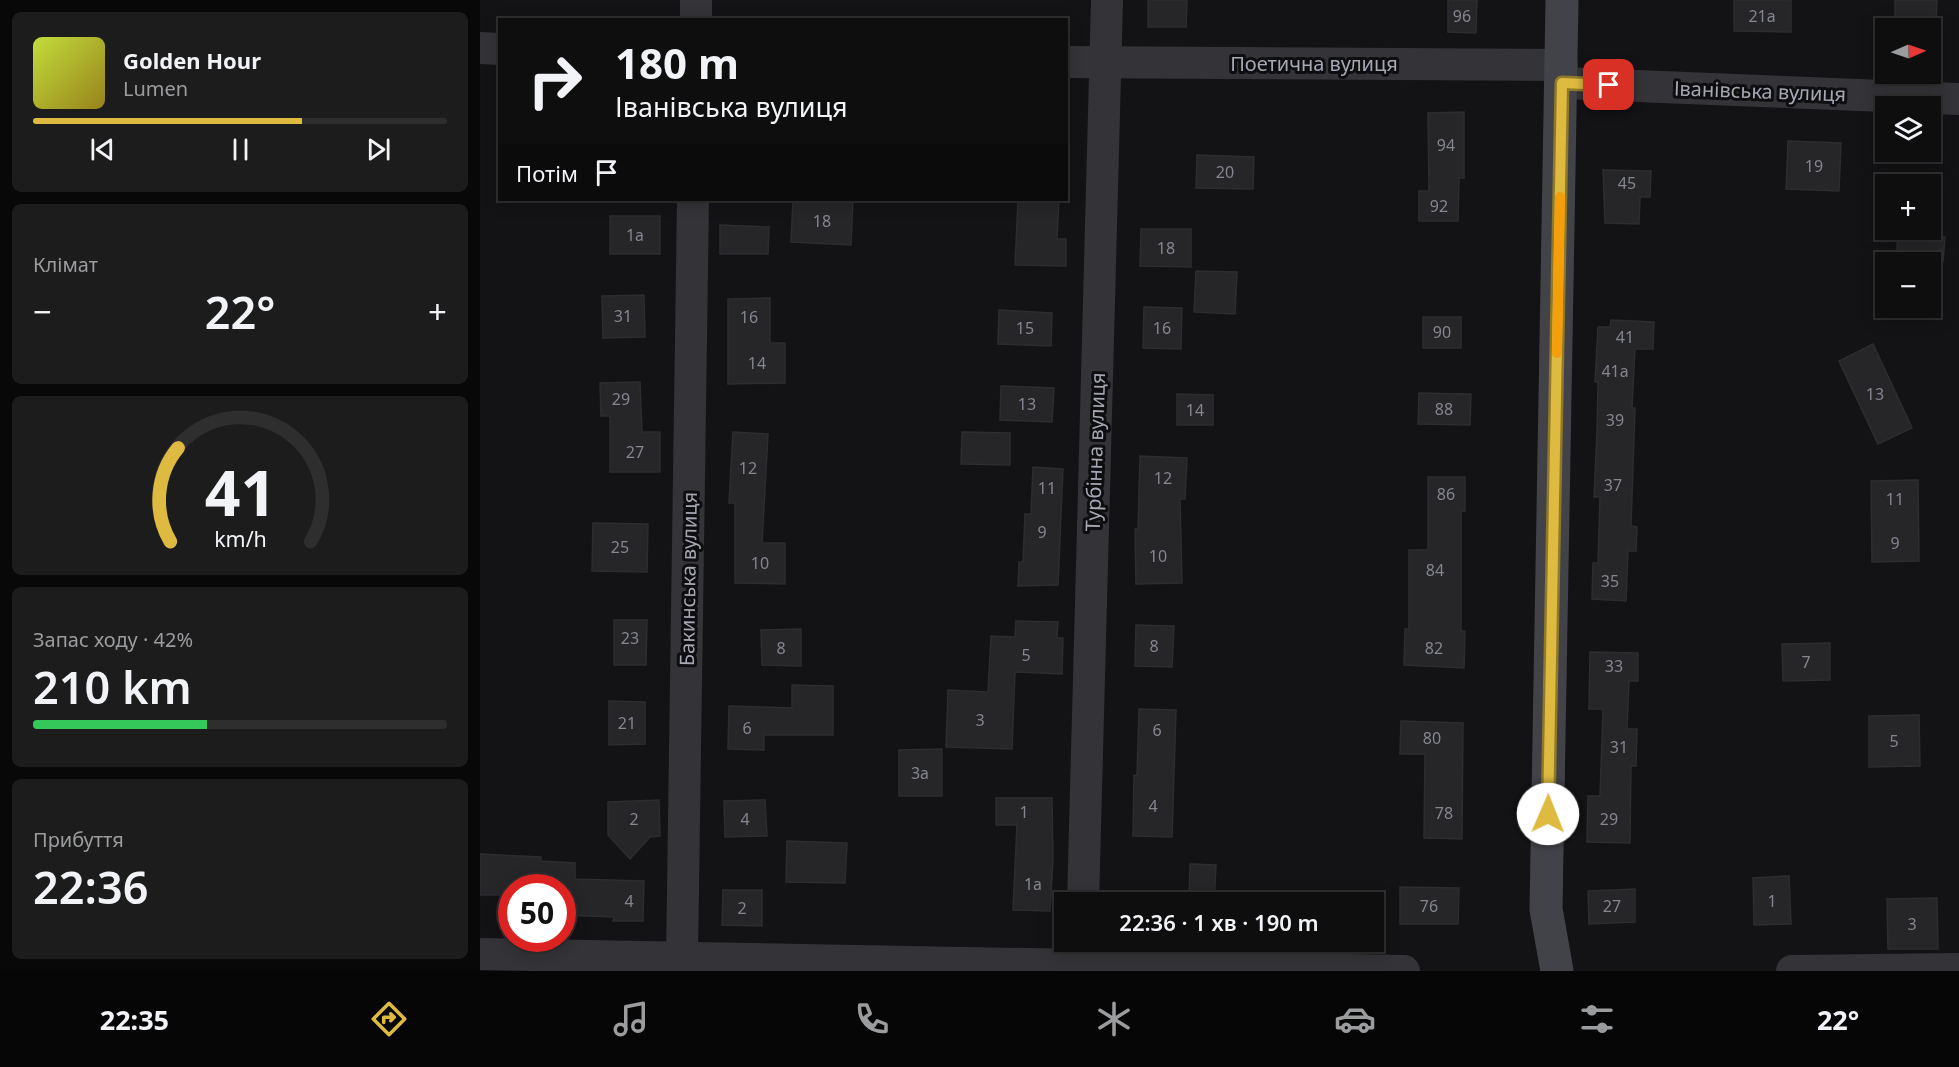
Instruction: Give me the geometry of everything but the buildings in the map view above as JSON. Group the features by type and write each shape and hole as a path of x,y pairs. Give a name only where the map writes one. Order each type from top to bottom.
{"main road":[{"path":"1557,971 1546,909 1562,0"}],"street":[{"path":"696,0 696,18"},
{"name":"Турбінна вулиця","path":"1083,892 1107,0"},
{"path":"480,48 498,49"},
{"name":"Поетична вулиця","path":"1068,62 1562,74"},
{"name":"Іванівська вулиця","path":"1562,74 1959,99"},
{"name":"Бакинська вулиця","path":"682,958 693,201"},
{"path":"480,954 682,958 1081,960 1404,971"},
{"path":"1791,971 1959,969"}],"slow traffic":[{"path":"1557,353 1560,197"}],"route":[{"path":"1548,814 1562,83 1609,85"}]}
